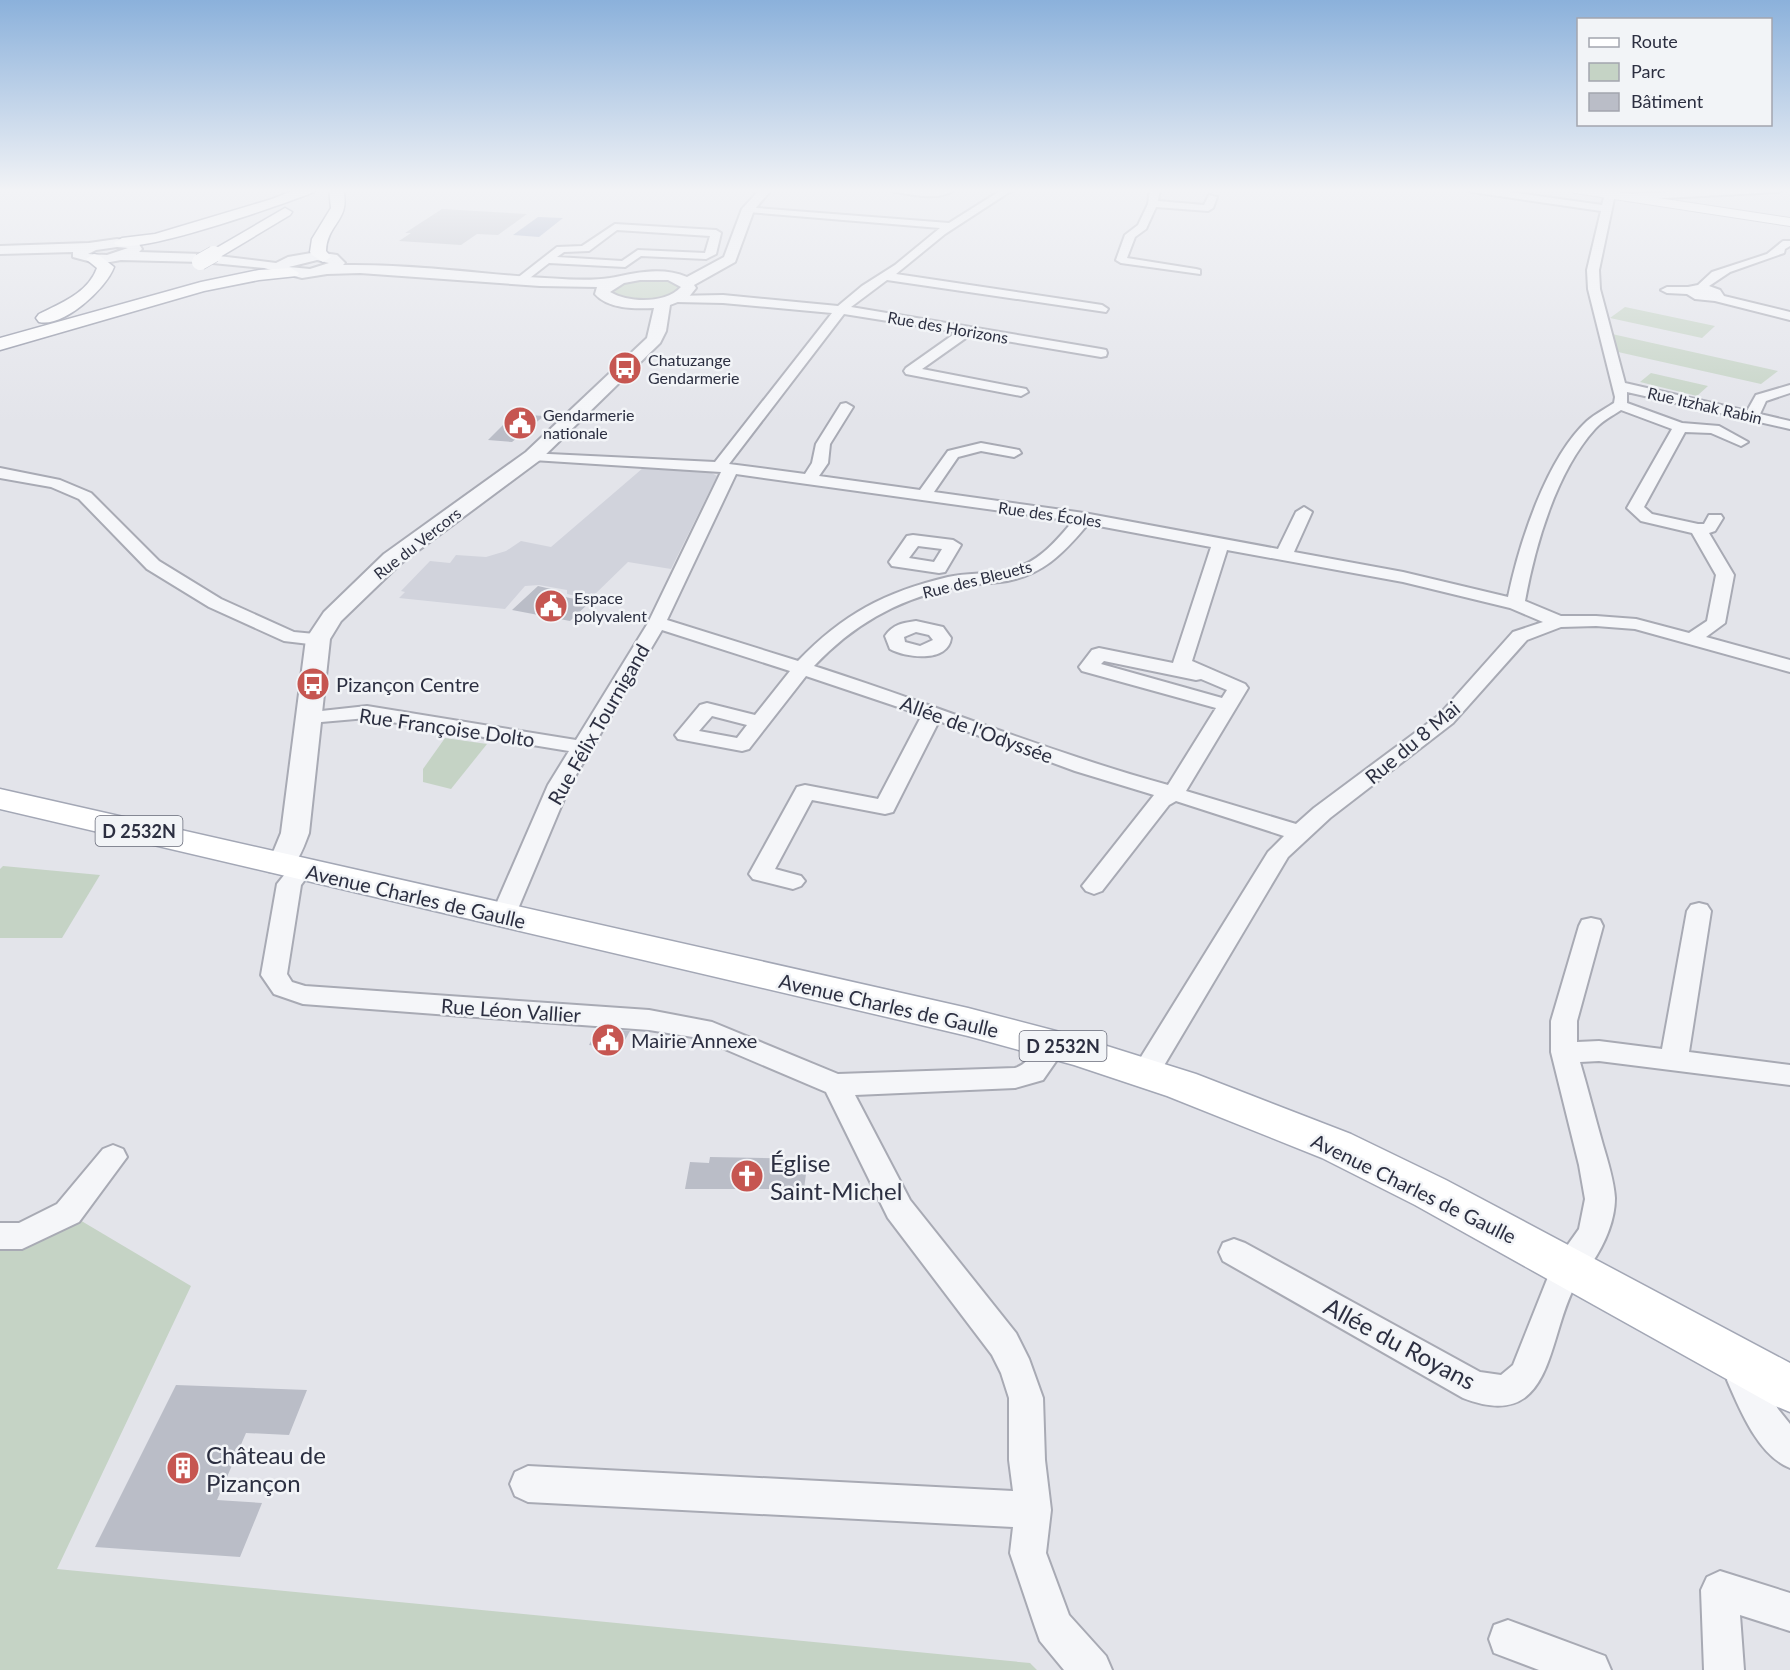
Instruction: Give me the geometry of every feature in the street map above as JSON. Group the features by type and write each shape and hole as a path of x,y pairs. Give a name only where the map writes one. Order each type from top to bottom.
{"main road":[{"path":"0,342 80,299 103,277 105,267"},
{"path":"174,274 189,267"},
{"path":"0,342 190,290 288,267"},
{"path":"0,342 94,308 154,283"},
{"name":"Avenue Charles de Gaulle","path":"0,799 1055,1044 1146,1072 1260,1114 1387,1170 1570,1267 1790,1389"}],"street":[{"path":"356,267 607,286 640,276 670,277 715,269"},
{"path":"363,267 382,270"},
{"path":"522,279 539,267"},
{"path":"607,286 605,297 610,300 636,304 679,294 718,267"},
{"name":"Rue Félix Tournigand","path":"503,916 559,785 657,623 725,468 840,311 866,288 897,267"},
{"path":"1164,267 1196,272"},
{"path":"1594,267 1594,289 1622,397 1620,405"},
{"path":"1695,290 1724,271 1738,267"},
{"path":"670,277 679,294"},
{"path":"884,277 1099,312"},
{"path":"1667,290 1695,290 1719,295 1715,297 1790,316"},
{"name":"Rue des Horizons","path":"679,294 840,311 1101,353"},
{"name":"Rue du Vercors","path":"289,867 310,717 318,639 332,617 392,560 533,456 654,340 659,329 657,320 679,294"},
{"path":"636,304 657,320"},
{"path":"967,331 911,371 1021,392"},
{"name":"Rue Itzhak Rabin","path":"1619,386 1790,425"},
{"path":"1752,415 1761,398 1790,389"},
{"path":"1516,604 1521,572 1556,479 1574,446 1592,424 1620,405 1693,402"},
{"path":"1620,405 1680,427 1714,429 1741,442"},
{"path":"809,480 820,463 823,444 846,406"},
{"path":"1680,427 1635,508 1647,518 1698,529 1709,528 1715,518"},
{"path":"924,496 953,454 981,447 1014,453"},
{"name":"Rue des Écoles","path":"533,456 725,468 1084,518 1403,577 1516,604 1558,622"},
{"path":"0,473 55,483 85,496 153,565 215,603 291,638 318,639"},
{"path":"1284,554 1304,512"},
{"name":"Rue des Bleuets","path":"760,722 802,668 840,631 876,607 951,582 993,578 1031,569 1056,551 1084,518"},
{"path":"1693,638 1716,623 1725,575 1698,529"},
{"path":"1094,886 1161,800 1173,795 1238,688 1182,663 1221,543"},
{"path":"939,568 951,582"},
{"path":"855,621 897,632"},
{"name":"Rue du 8 Mai","path":"1146,1072 1279,852 1298,833 1446,719 1520,636 1558,622 1596,621 1636,624 1790,666"},
{"name":"Allée de l'Odyssée","path":"657,623 934,712 1078,766 1259,818 1298,833"},
{"path":"1219,680 1099,654 1089,668 1227,705"},
{"name":"Rue Françoise Dolto","path":"310,717 367,712 584,747"},
{"path":"794,881 761,874 805,792 885,807 934,712"},
{"name":"Rue Léon Vallier","path":"289,867 289,884 274,975 283,988 303,995 649,1020 703,1029 836,1085 1015,1078 1033,1073 1055,1044"},
{"path":"1674,1060 1699,911"},
{"name":"Allée du Royans","path":"1234,1252 1475,1388 1506,1391 1526,1375 1563,1277 1594,1231 1600,1199 1594,1165 1564,1052 1564,1021 1591,926"},
{"path":"1564,1052 1599,1051 1790,1075"},
{"path":"836,1085 899,1209 1004,1344 1017,1370 1026,1398 1027,1460 1033,1510 1028,1553 1054,1627 1092,1670"},
{"path":"0,1236 22,1236 68,1213 113,1157"},
{"path":"1750,1366 1744,1380 1766,1421 1790,1451"},
{"path":"528,1484 1033,1510"},
{"path":"1724,1670 1719,1590 1790,1612"},
{"path":"1508,1639 1591,1670"}],"shaded area":[{"path":"643,468 710,472 717,476 671,569 628,562 590,599 567,594 567,590 539,585 525,586 505,609 399,598 405,592 401,591 430,561 450,563 456,555 486,557 506,551 521,541 551,547"}],"green space":[{"path":"631,280 672,281 682,288 672,294 644,301 625,300 609,291"},
{"path":"1625,307 1715,326 1702,338 1610,318"},
{"path":"1612,334 1778,371 1761,384 1618,352"},
{"path":"1651,373 1708,386 1697,396 1640,382"},
{"path":"445,738 487,744 451,789 423,782 423,769"},
{"path":"3,866 100,875 62,938 0,938 0,869"},
{"path":"68,1213 191,1286 57,1569 1030,1663 1037,1670 0,1670 0,1237"}],"building":[{"name":"Gendarmerie nationale","path":"514,414 544,416 512,442 488,440"},
{"name":"Espace polyvalent","path":"538,586 560,591 555,595 590,602 570,621 512,610"},
{"name":"Mairie Annexe","path":"598,1028 630,1031 620,1049 589,1045"},
{"name":"Église Saint-Michel","path":"710,1157 808,1159 804,1189 685,1189 690,1162 709,1163"},
{"name":"Château de Pizançon","path":"176,1385 307,1390 289,1435 246,1433 217,1500 262,1503 240,1557 95,1547"}],"place":[{"name":"Chatuzange Gendarmerie","path":"625,368"},
{"name":"Gendarmerie nationale","path":"520,423"},
{"name":"Espace polyvalent","path":"551,606"},
{"name":"Pizançon Centre","path":"313,684"},
{"name":"Mairie Annexe","path":"608,1040"},
{"name":"Église Saint-Michel","path":"747,1176"},
{"name":"Château de Pizançon","path":"183,1468"}]}
